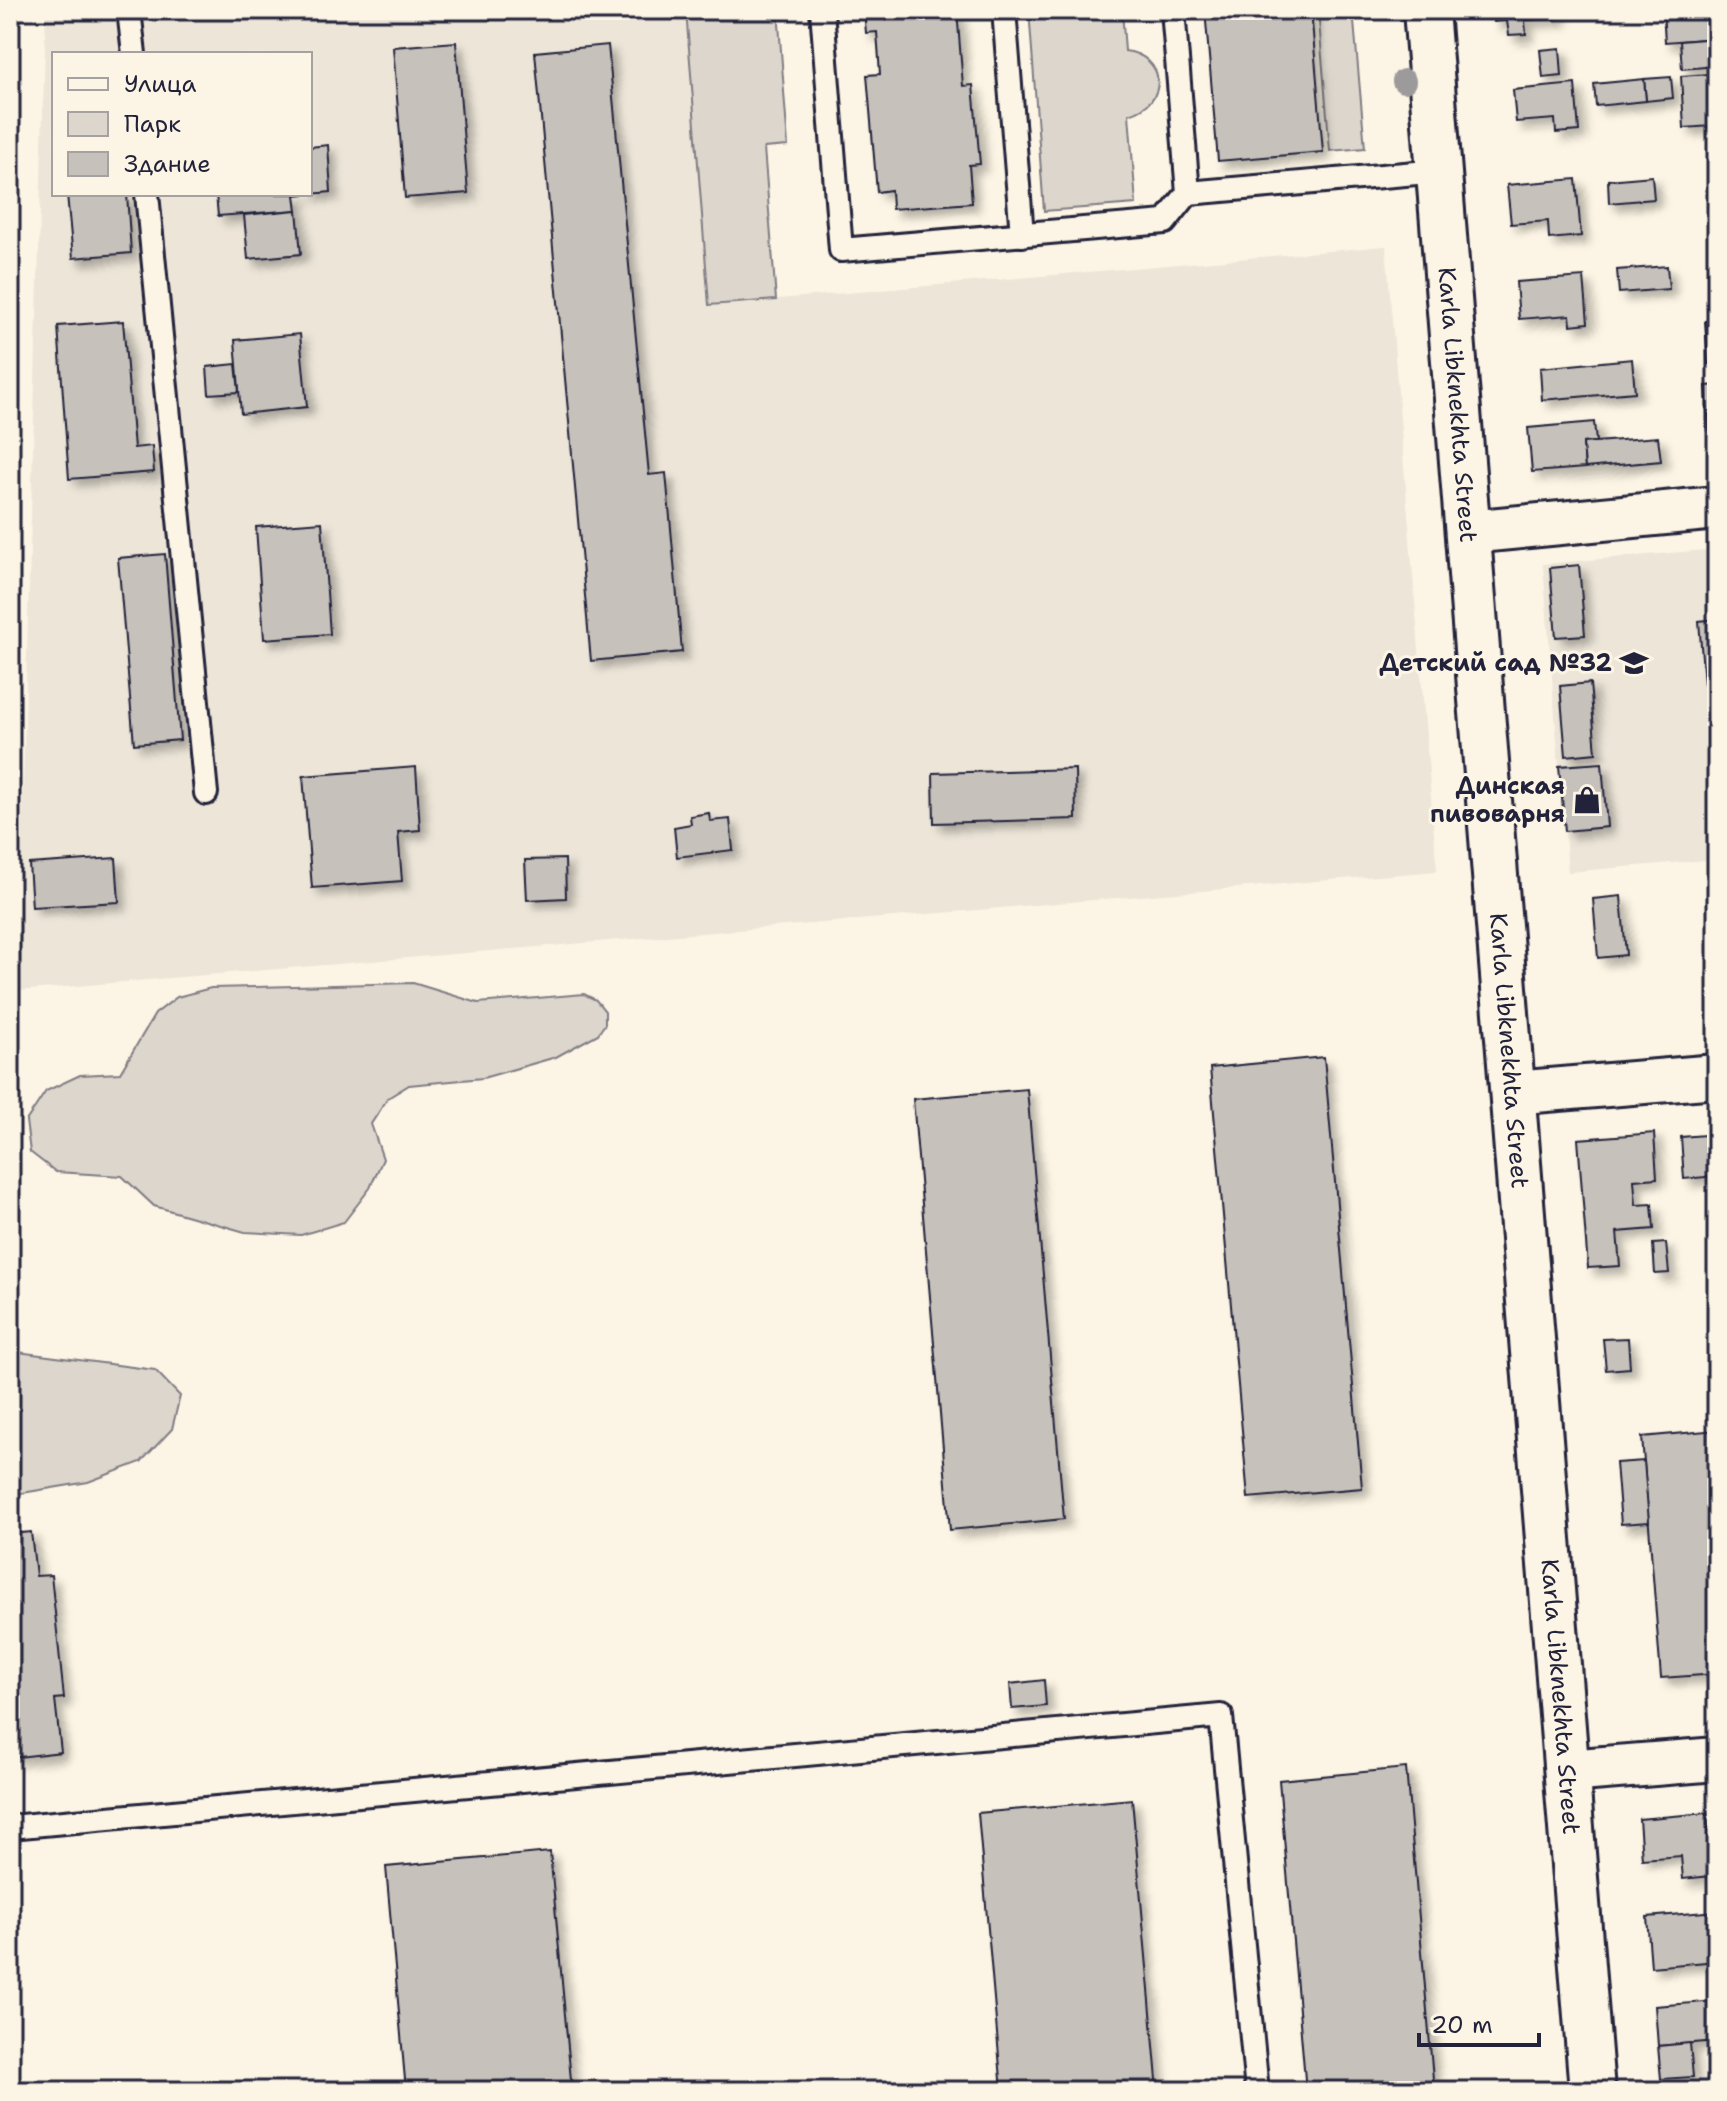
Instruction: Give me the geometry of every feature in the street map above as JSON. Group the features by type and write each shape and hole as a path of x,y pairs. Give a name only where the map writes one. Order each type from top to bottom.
{"street":[{"name":"Karla Libknekhta Street","path":"1426,10 1592,2091"},
{"path":"1468,532 1717,508"},
{"path":"1512,1093 1717,1076"},
{"path":"1567,1771 1717,1759"}],"lane":[{"path":"129,10 134,52"},
{"path":"822,10 841,250 1165,222 1188,193 1173,10"},
{"path":"1004,10 1022,235"},
{"path":"1188,193 1439,171"},
{"path":"147,196 206,793"},
{"path":"10,1827 1221,1716 1257,2091"}],"shaded area":[{"path":"46,10 686,10 710,305 1386,246 1437,871 17,991"},
{"name":"Детский сад №32","path":"1717,549 1717,859 1568,872 1565,831 1607,827 1602,763 1559,766 1543,564"}],"green space":[{"path":"686,10 778,10 788,146 764,148 776,300 709,305"},
{"path":"1029,10 1122,10 1125,51 1149,61 1158,80 1157,91 1151,100 1129,114 1136,204 1044,211"},
{"path":"1318,10 1353,10 1365,148 1330,151"},
{"path":"413,983 478,1003 584,994 596,1000 605,1011 605,1024 598,1034 556,1057 483,1078 409,1085 388,1098 371,1124 383,1159 370,1188 344,1222 301,1235 245,1232 154,1206 122,1176 56,1172 30,1152 26,1121 46,1091 80,1075 120,1073 155,1014 177,997 211,988"},
{"path":"10,1351 155,1370 180,1396 172,1429 141,1462 88,1482 10,1495"}],"building":[{"path":"864,10 957,10 963,86 973,85 980,164 969,165 972,203 892,209 891,190 877,192 867,75 880,74 877,32 866,33"},
{"path":"1205,10 1311,10 1323,152 1218,161"},
{"path":"1493,10 1559,10 1559,18 1525,20 1526,34 1509,35 1507,21 1494,22"},
{"path":"1663,10 1715,10 1717,38 1665,42"},
{"path":"1717,38 1717,66 1682,69 1680,41"},
{"path":"456,42 468,193 405,198 393,47"},
{"path":"608,45 649,475 666,473 682,652 591,661 535,52"},
{"path":"1560,48 1562,76 1543,78 1540,50"},
{"path":"1708,74 1712,126 1684,128 1681,76"},
{"path":"1671,77 1673,98 1646,101 1644,79"},
{"path":"1644,79 1646,101 1596,106 1594,84"},
{"path":"1575,84 1579,131 1556,133 1555,119 1516,122 1513,90"},
{"path":"328,145 331,192 312,194 312,147"},
{"path":"1652,176 1654,199 1609,203 1608,180"},
{"path":"1576,179 1581,236 1549,239 1548,221 1511,224 1507,185"},
{"path":"67,196 127,196 131,253 73,258"},
{"path":"216,196 295,196 297,210 218,216"},
{"path":"297,210 301,254 248,259 244,215"},
{"path":"1667,266 1669,289 1619,293 1617,270"},
{"path":"1584,277 1588,323 1571,325 1570,315 1519,319 1516,282"},
{"path":"1717,320 1717,363 1708,364 1705,321"},
{"path":"123,321 134,448 152,446 154,472 69,479 58,326"},
{"path":"300,334 307,407 241,414 235,340"},
{"path":"1632,359 1635,392 1542,400 1540,368"},
{"path":"236,364 239,392 209,394 207,367"},
{"path":"1717,385 1717,458 1711,458 1706,386"},
{"path":"1594,422 1596,442 1583,443 1585,468 1532,472 1528,428"},
{"path":"1658,437 1661,461 1585,468 1583,443"},
{"path":"322,522 330,634 264,639 256,527"},
{"path":"165,554 180,740 134,744 118,558"},
{"path":"1579,565 1585,635 1556,637 1550,568"},
{"path":"1717,619 1717,681 1704,683 1699,621"},
{"path":"1590,683 1596,753 1566,756 1560,686"},
{"path":"1709,738 1717,738 1717,801 1714,801"},
{"path":"1602,763 1607,827 1565,831 1559,766"},
{"path":"416,767 420,830 398,832 402,881 312,888 303,776"},
{"path":"1075,769 1076,819 934,823 933,773"},
{"path":"709,813 710,821 730,819 733,850 677,857 674,827 691,824 690,816"},
{"path":"116,858 119,902 32,907 29,864"},
{"path":"565,859 566,898 527,900 525,860"},
{"path":"1621,896 1626,955 1598,958 1593,899"},
{"path":"1324,1057 1362,1488 1248,1498 1210,1068"},
{"path":"1027,1089 1064,1519 950,1530 913,1099"},
{"path":"1654,1133 1657,1178 1634,1180 1636,1205 1652,1204 1654,1229 1617,1232 1620,1266 1588,1268 1578,1139"},
{"path":"1717,1134 1717,1176 1684,1179 1681,1137"},
{"path":"1666,1243 1669,1273 1655,1274 1653,1244"},
{"path":"1628,1338 1630,1368 1606,1370 1603,1339"},
{"path":"1717,1430 1717,1674 1661,1678 1642,1437"},
{"path":"1644,1461 1649,1522 1621,1524 1616,1463"},
{"path":"31,1532 36,1576 51,1575 64,1698 55,1699 61,1752 10,1758 10,1534"},
{"path":"1044,1680 1046,1706 1012,1709 1010,1684"},
{"path":"1406,1768 1434,2091 1306,2091 1279,1780"},
{"path":"1132,1799 1158,2091 1002,2091 978,1813"},
{"path":"1707,1813 1711,1876 1683,1879 1681,1856 1642,1859 1639,1819"},
{"path":"550,1852 572,2091 406,2091 386,1867"},
{"path":"1717,1911 1717,1961 1651,1967 1647,1917"},
{"path":"1717,2001 1717,2041 1658,2046 1655,2006"},
{"path":"1690,2043 1693,2077 1661,2079 1658,2046"}],"place":[{"name":"Детский сад №32","path":"1634,663"},
{"name":"Динская пивоварня","path":"1587,800"}]}
